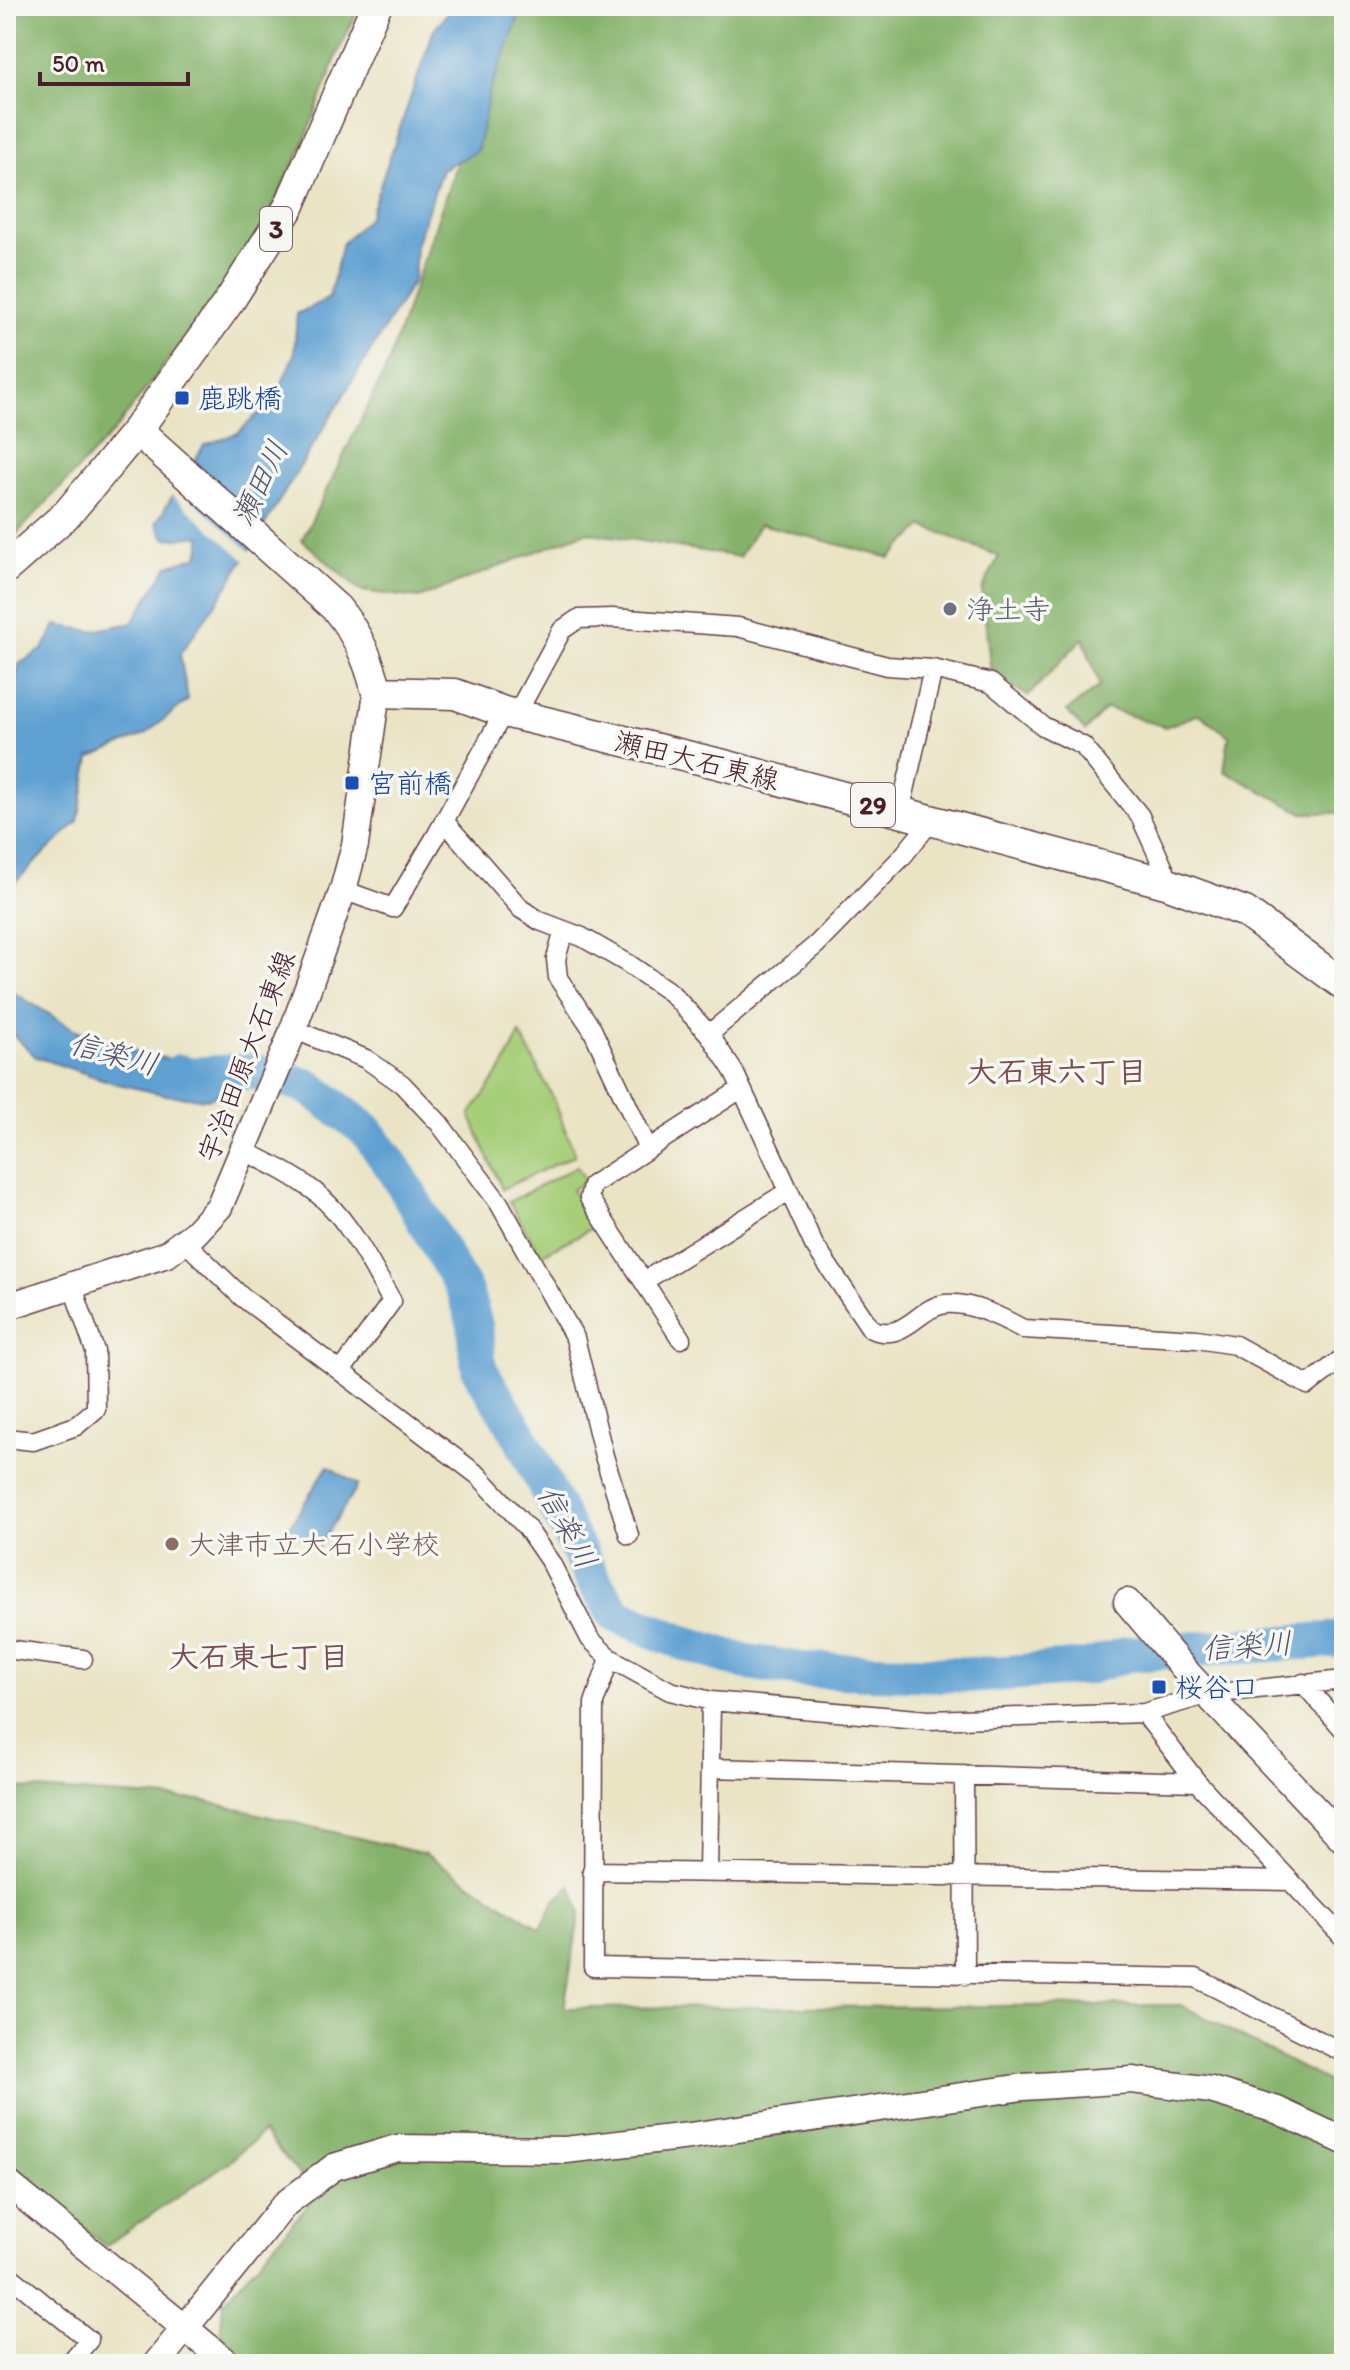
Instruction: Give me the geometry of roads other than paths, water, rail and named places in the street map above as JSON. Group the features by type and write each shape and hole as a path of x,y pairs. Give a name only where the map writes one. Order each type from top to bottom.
{"main road":[{"name":"3","path":"6,568 68,513 143,435 289,207 376,6"},
{"path":"143,435 337,609 355,631 370,664 377,692"},
{"name":"瀬田大石東線","path":"377,692 455,694 510,714 932,820 1166,883 1245,912 1344,985"}],"street":[{"path":"343,890 393,908 562,630 578,619 612,618 738,627 887,666 933,669 991,683 1043,726 1083,746 1140,816 1165,871 1166,883"},
{"path":"900,812 933,669"},
{"name":"宇治田原大石東線","path":"6,1307 167,1254 219,1207 291,1035 343,890 355,845 377,692"},
{"path":"709,1034 816,945 902,857 932,820"},
{"path":"444,821 521,909 540,921 582,937 627,963 671,993 709,1034 741,1089 814,1245 871,1329 884,1334 898,1330 944,1304 969,1307 1023,1329 1197,1339 1235,1345 1308,1385 1344,1357"},
{"path":"564,930 556,959 558,978 592,1029 648,1149"},
{"path":"291,1035 366,1059 402,1084 439,1123 499,1203 575,1338 604,1456 629,1535"},
{"path":"681,1339 589,1198 592,1185 741,1089"},
{"path":"247,1144 326,1203 362,1250 392,1301 342,1370"},
{"path":"644,1281 789,1191"},
{"path":"184,1241 242,1297 470,1468 502,1498 527,1528 551,1563 590,1639 610,1658 670,1691 711,1701 929,1720 1144,1713 1200,1685 1344,1680"},
{"path":"6,1438 33,1441 76,1426 96,1409 95,1351 72,1285"},
{"path":"1127,1602 1344,1840"},
{"path":"6,1649 83,1659"},
{"path":"610,1658 594,1703 593,1967 1196,1978 1344,2053"},
{"path":"1303,1683 1344,1730"},
{"path":"708,1872 711,1701"},
{"path":"1144,1713 1197,1782 1344,1938"},
{"path":"710,1768 1197,1782"},
{"path":"964,1775 965,1975"},
{"path":"592,1871 1291,1881"},
{"path":"156,2364 285,2204 334,2167 397,2148 565,2150 690,2136 1023,2087 1132,2080 1211,2090 1277,2110 1344,2141"},
{"path":"6,2182 229,2364"},
{"path":"6,2273 89,2340 69,2364"}],"water":[{"name":"瀬田川","path":"453,6 523,6 489,94 477,151 442,169 416,245 414,280 223,593 180,654 188,700 146,734 90,758 78,821 6,891 6,703 15,684 19,664 43,649 56,625 92,631 132,623 168,566 198,556 202,536 166,539 156,523 204,445 238,433 276,397 294,355 297,314 329,298 342,244 369,217 434,30"},
{"path":"6,988 74,1029 117,1047 234,1074 226,1092 207,1099 166,1095 114,1083 36,1057 6,1028"},
{"path":"328,1466 358,1485 318,1548 288,1529"}],"waterway":[{"name":"信楽川","path":"180,1072 190,1075 253,1071 307,1086 366,1130 397,1173 465,1292 475,1325 479,1369 519,1434 592,1578 616,1615 681,1642 741,1661 803,1670 980,1675 1088,1667 1127,1654 1344,1639"}],"place":[{"name":"鹿跳橋","path":"182,398"},
{"name":"浄土寺","path":"950,609"},
{"name":"宮前橋","path":"352,783"},
{"name":"大津市立大石小学校","path":"172,1544"},
{"name":"桜谷口","path":"1159,1687"}],"district":[{"name":"大石東六丁目","path":"1057,1072"},
{"name":"大石東七丁目","path":"259,1657"}]}
